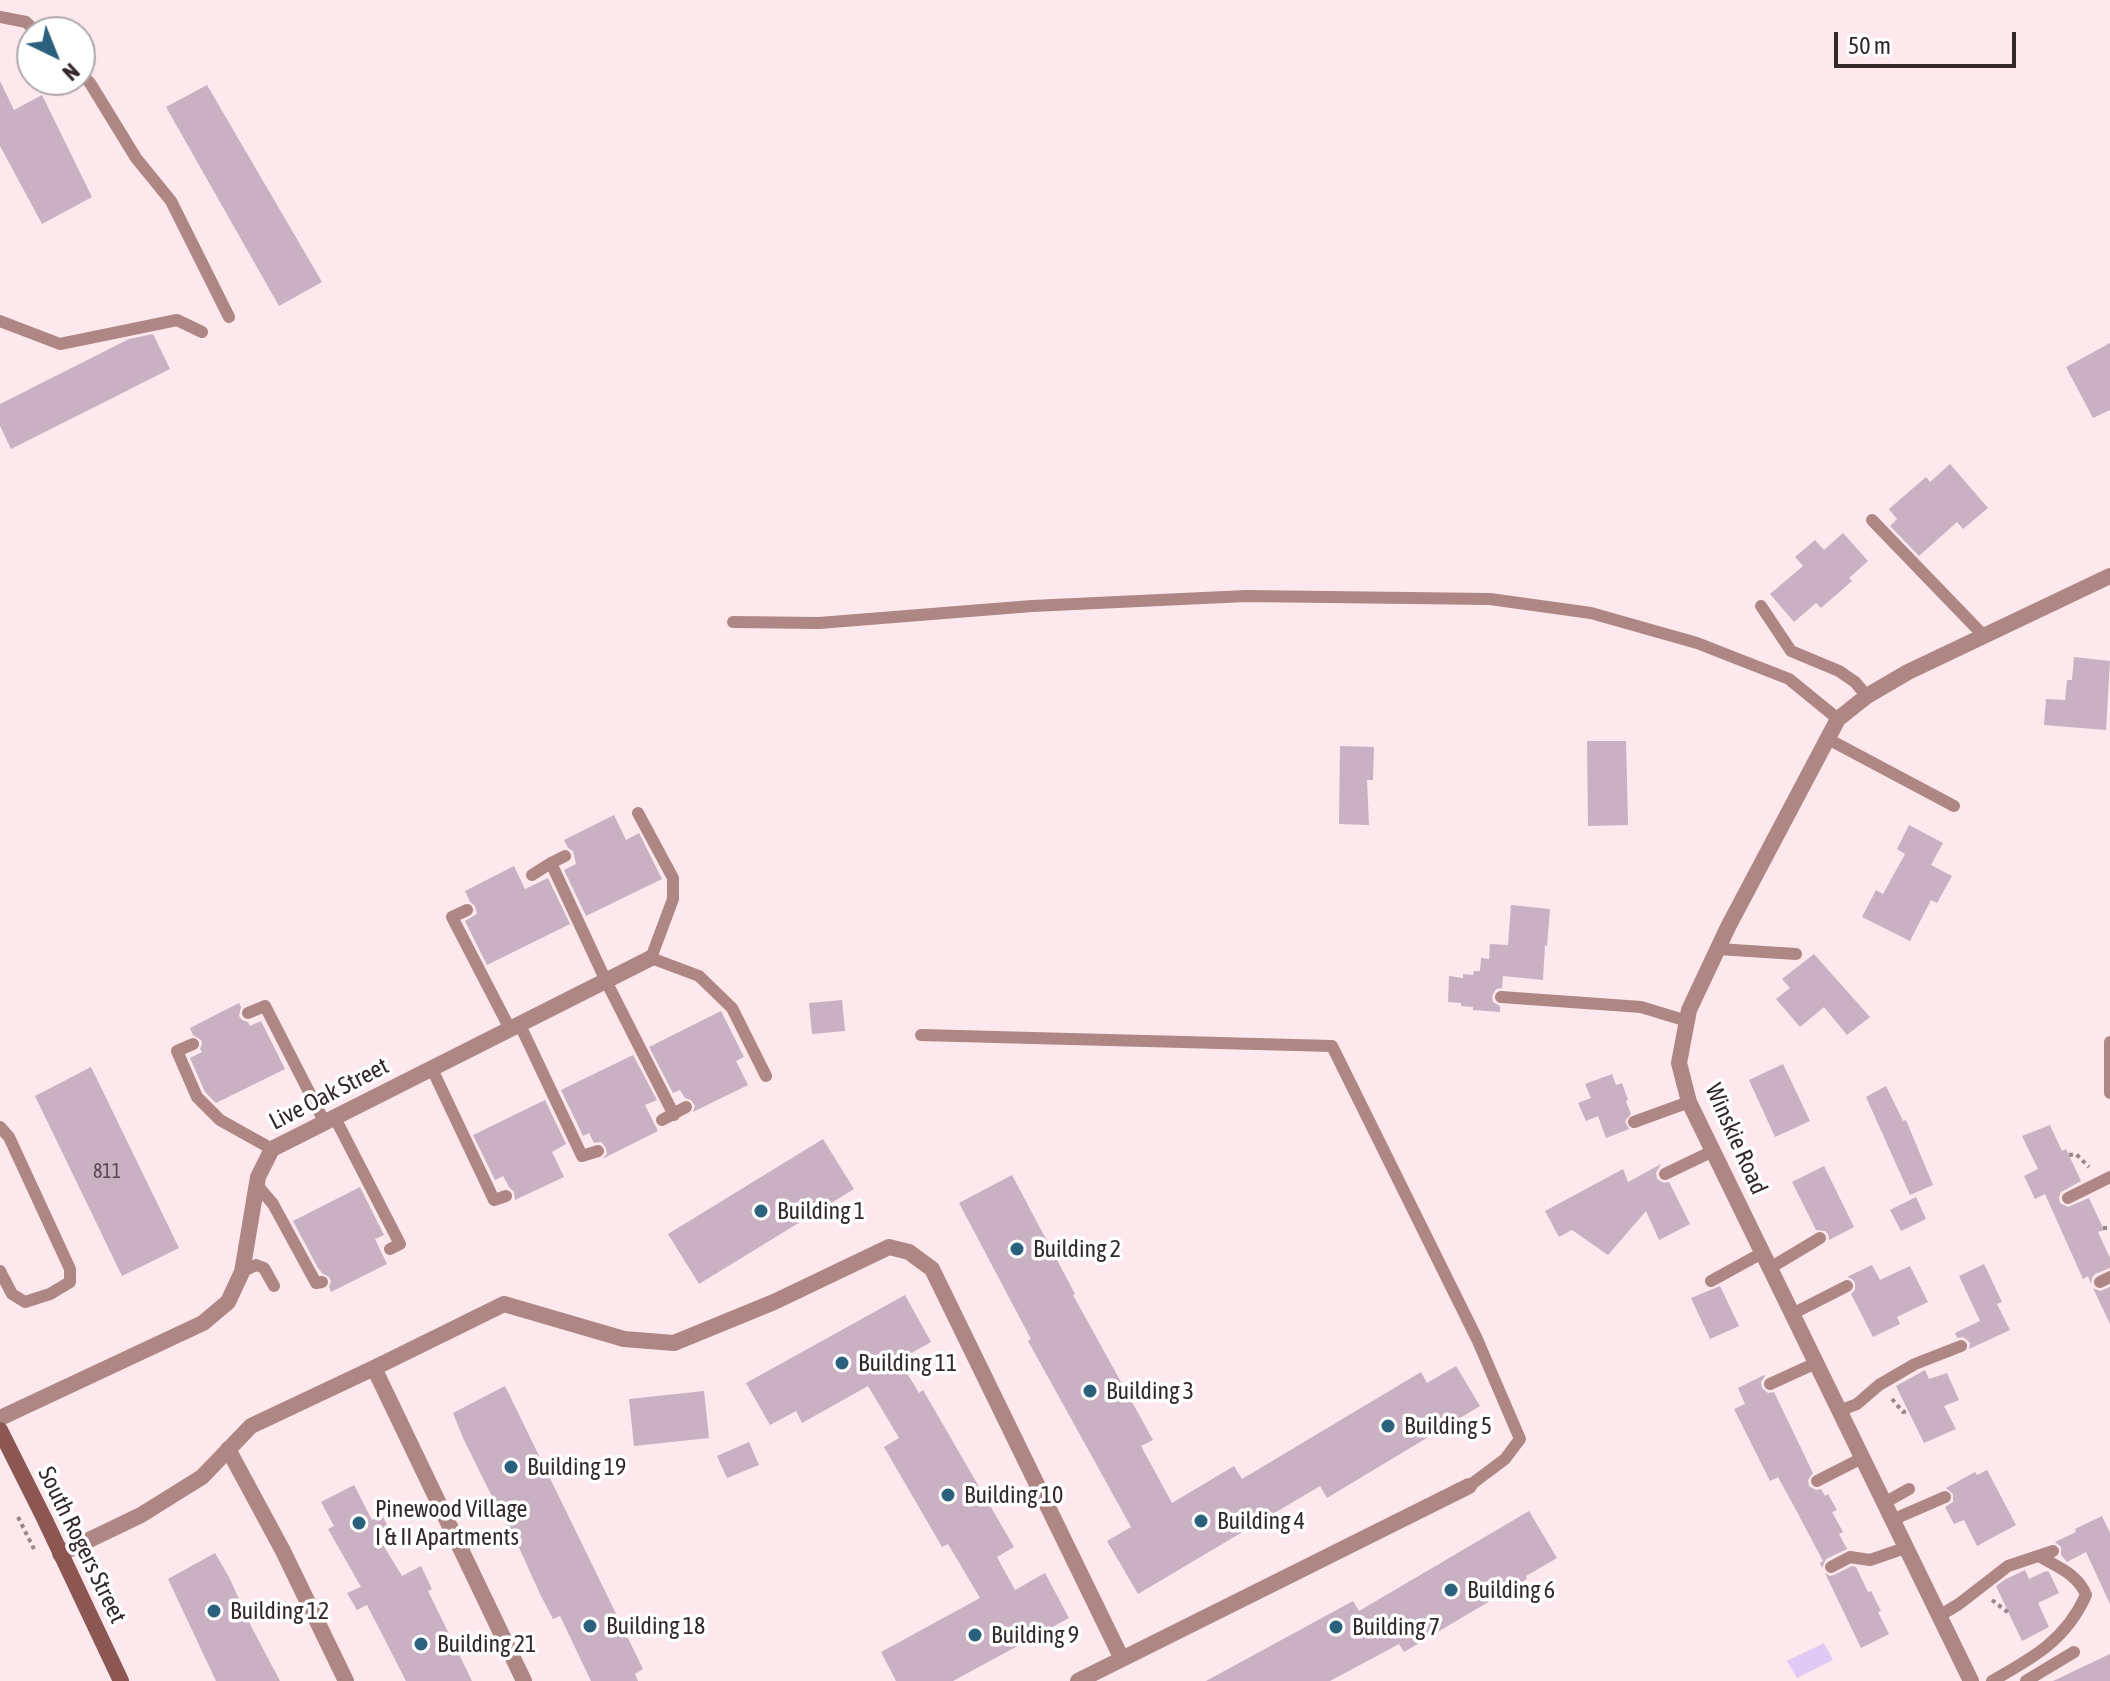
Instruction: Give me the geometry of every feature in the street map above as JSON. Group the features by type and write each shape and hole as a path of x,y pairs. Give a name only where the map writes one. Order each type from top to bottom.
{"street":[{"name":"Winskie Road","path":"1971,1681 1689,1102 1679,1063 1689,1010 1838,719 1867,696 1908,672 2110,576"},
{"name":"Live Oak Street","path":"0,1418 203,1323 228,1302 242,1272 256,1184 272,1149 651,958"},
{"path":"60,1554 141,1515 202,1477 251,1426 504,1304 624,1339 674,1343 774,1302 889,1247 909,1252 932,1269 1122,1659"},
{"path":"374,1368 524,1681"},
{"name":"South Rogers Street","path":"0,1430 121,1681"},
{"path":"228,1449 283,1551 346,1681"},
{"path":"1078,1681 1469,1486"}],"lane":[{"path":"96,93 136,158 171,201 229,317"},
{"path":"0,321 60,344 177,320 202,332"},
{"path":"1872,520 1984,636"},
{"path":"733,622 819,623 1032,606 1246,596 1490,599 1591,613 1697,643 1789,679 1838,719"},
{"path":"1761,606 1791,651 1839,671 1855,682 1867,696"},
{"path":"1828,739 1954,806"},
{"path":"638,813 673,878 673,899 651,958 699,976 732,1008 766,1076"},
{"path":"532,875 565,856"},
{"path":"551,863 668,1118 686,1107"},
{"path":"467,910 452,917 515,1027 582,1156"},
{"path":"1718,949 1796,954"},
{"path":"1501,997 1641,1007 1687,1021"},
{"path":"248,1013 265,1006 400,1244 390,1249"},
{"path":"921,1035 1332,1046 1477,1339 1520,1439 1505,1459 1469,1486"},
{"path":"2110,1042 2110,1093"},
{"path":"193,1044 177,1051 197,1097 220,1120 272,1149"},
{"path":"432,1069 494,1200 506,1196"},
{"path":"1634,1122 1689,1102"},
{"path":"0,1127 9,1137 70,1269 70,1282 50,1294 25,1302 12,1294 0,1271"},
{"path":"568,1164 598,1151"},
{"path":"1665,1174 1713,1151"},
{"path":"2068,1198 2106,1179"},
{"path":"256,1184 273,1204 316,1283 322,1282"},
{"path":"1711,1281 1820,1238"},
{"path":"242,1272 256,1265 264,1268 274,1286"},
{"path":"1792,1314 1847,1286"},
{"path":"1839,1411 1857,1404 1883,1383 1915,1364 1961,1346"},
{"path":"1770,1384 1816,1363"},
{"path":"1817,1481 1862,1458"},
{"path":"1884,1503 1909,1489"},
{"path":"1892,1520 1945,1497"},
{"path":"1831,1567 1850,1557 1870,1560 1905,1548"},
{"path":"1939,1616 2008,1566 2053,1551"},
{"path":"1992,1681 2051,1645 2069,1626 2086,1595 2068,1572 2039,1556"},
{"path":"2026,1681 2074,1652"}],"path":[{"path":"2069,1155 2076,1154 2106,1179"},
{"path":"2103,1228 2110,1228"},
{"path":"1883,1383 1896,1406 1903,1412 1908,1411"}],"shaded area":[{"path":"1824,1643 1833,1660 1797,1678 1787,1661"}],"building":[{"path":"0,81 14,110 42,96 92,197 42,224 0,146"},
{"path":"207,85 322,282 279,306 166,107"},
{"path":"153,334 170,369 11,449 0,426 0,404 129,339"},
{"path":"2110,343 2110,410 2093,418 2066,367"},
{"path":"1950,464 1988,508 1963,529 1957,522 1919,556 1890,526 1897,519 1889,509 1926,477 1930,482"},
{"path":"1843,533 1868,561 1849,578 1852,581 1821,608 1816,603 1794,622 1770,594 1803,566 1795,557 1815,540 1824,550"},
{"path":"2074,657 2110,661 2106,730 2044,725 2046,699 2065,700 2067,680 2072,680"},
{"path":"1587,741 1626,741 1628,825 1588,826"},
{"path":"1340,746 1374,747 1373,780 1367,780 1369,825 1339,824"},
{"path":"614,815 626,840 639,833 662,879 586,916 564,870 576,864 573,851 564,840"},
{"path":"1909,825 1943,843 1931,865 1952,876 1937,903 1931,900 1910,941 1862,917 1876,890 1883,894 1905,854 1897,849"},
{"path":"514,866 525,889 548,878 570,924 487,965 465,921 477,914 465,891"},
{"path":"1511,905 1550,909 1543,980 1503,976 1502,988 1496,989 1492,996 1493,1002 1500,1006 1500,1012 1473,1010 1473,1007 1461,1006 1461,1003 1448,1002 1449,976 1463,978 1463,974 1473,975 1474,971 1480,971 1481,958 1489,959 1490,944 1508,945"},
{"path":"1814,954 1870,1017 1847,1035 1824,1007 1800,1027 1776,999 1790,988 1782,979"},
{"path":"842,1000 845,1031 812,1034 809,1003"},
{"path":"239,1003 242,1020 250,1026 261,1021 285,1069 216,1103 205,1092 190,1058 202,1052 202,1044 190,1028"},
{"path":"721,1011 744,1057 736,1061 748,1085 693,1112 695,1106 691,1100 685,1098 680,1090 673,1093 649,1047"},
{"path":"633,1055 657,1100 645,1105 658,1131 602,1159 607,1154 606,1148 601,1142 594,1143 589,1133 583,1136 561,1090"},
{"path":"1783,1064 1810,1121 1775,1137 1749,1080"},
{"path":"91,1067 179,1248 122,1276 35,1096"},
{"path":"1612,1074 1616,1085 1622,1083 1631,1114 1625,1121 1629,1129 1606,1138 1598,1116 1586,1121 1578,1103 1591,1098 1585,1084"},
{"path":"1886,1086 1903,1121 1906,1120 1933,1185 1910,1195 1866,1097"},
{"path":"545,1100 566,1144 552,1152 564,1177 515,1200 514,1192 503,1176 495,1180 473,1135"},
{"path":"2050,1125 2081,1181 2061,1192 2060,1203 2068,1207 2089,1198 2104,1230 2098,1232 2110,1258 2110,1268 2095,1274 2091,1284 2088,1276 2083,1279 2045,1194 2035,1199 2024,1176 2038,1169 2022,1136"},
{"name":"Building 1","path":"823,1139 854,1189 699,1284 668,1234"},
{"path":"1661,1164 1656,1173 1657,1179 1669,1182 1690,1224 1659,1240 1646,1211 1608,1255 1572,1230 1559,1237 1545,1211 1623,1169 1628,1182"},
{"path":"1824,1166 1854,1227 1829,1240 1825,1231 1816,1230 1792,1182"},
{"path":"1012,1175 1073,1295 1153,1440 1141,1446 1172,1503 1234,1466 1242,1479 1421,1372 1427,1383 1456,1366 1480,1406 1327,1498 1320,1486 1138,1594 1107,1541 1131,1527 1028,1341 1031,1339 959,1203"},
{"path":"360,1187 384,1235 375,1239 387,1264 331,1292 329,1277 318,1268 293,1221"},
{"path":"1916,1197 1926,1219 1901,1231 1890,1210"},
{"path":"1984,1264 2002,1302 1997,1304 2010,1330 1969,1349 1970,1343 1963,1337 1957,1338 1955,1333 1980,1321 1959,1276"},
{"path":"1872,1265 1880,1280 1910,1266 1928,1302 1897,1317 1900,1324 1873,1337 1851,1294 1855,1283 1847,1277"},
{"path":"1720,1286 1739,1326 1710,1339 1691,1298"},
{"path":"2110,1287 2110,1324 2093,1288 2100,1291"},
{"path":"905,1295 931,1342 899,1360 919,1393 923,1390 1014,1547 997,1557 1015,1590 1045,1573 1069,1618 953,1681 896,1681 881,1652 980,1598 948,1544 942,1547 884,1447 899,1438 868,1386 802,1423 796,1411 770,1425 746,1383"},
{"path":"1925,1370 1929,1379 1947,1373 1959,1400 1944,1406 1956,1429 1924,1443 1896,1386"},
{"path":"1764,1375 1762,1388 1768,1393 1774,1392 1813,1473 1808,1480 1809,1486 1821,1489 1825,1496 1828,1494 1837,1510 1832,1512 1843,1532 1839,1534 1847,1549 1826,1559 1822,1568 1820,1563 1823,1561 1778,1477 1770,1481 1734,1409 1745,1404 1738,1388"},
{"path":"505,1386 643,1669 635,1674 638,1681 591,1681 560,1616 553,1619 463,1438 453,1413"},
{"path":"704,1391 709,1438 634,1446 629,1399"},
{"path":"749,1442 759,1465 727,1478 717,1456"},
{"path":"1987,1470 2016,1525 1977,1546 1964,1520 1954,1524 1945,1507 1953,1502 1953,1494 1946,1488 1975,1472 1977,1475"},
{"path":"354,1485 372,1520 382,1515 394,1538 383,1545 402,1576 421,1566 432,1589 428,1591 472,1681 406,1681 367,1605 357,1610 347,1593 361,1587 328,1529 334,1526 321,1502"},
{"path":"1529,1511 1557,1558 1404,1652 1399,1644 1330,1681 1206,1681 1353,1601 1359,1611"},
{"path":"2102,1516 2110,1533 2110,1604 2086,1552 2067,1562 2061,1555 2061,1547 2055,1542"},
{"name":"Building 12","path":"215,1553 280,1681 216,1681 168,1579"},
{"path":"1856,1567 1868,1592 1871,1591 1889,1634 1861,1648 1825,1573 1834,1575"},
{"path":"2025,1570 2029,1579 2049,1572 2059,1593 2038,1603 2049,1627 2022,1641 1996,1586"},
{"path":"2110,1654 2110,1681 2053,1681"}],"place":[{"name":"Building 1","path":"761,1211"},
{"name":"Building 2","path":"1017,1249"},
{"name":"Building 11","path":"842,1363"},
{"name":"Building 3","path":"1090,1391"},
{"name":"Building 5","path":"1388,1426"},
{"name":"Building 19","path":"511,1467"},
{"name":"Building 10","path":"948,1495"},
{"name":"Building 4","path":"1201,1521"},
{"name":"Pinewood Village I & II Apartments","path":"359,1523"},
{"name":"Building 6","path":"1451,1590"},
{"name":"Building 12","path":"214,1611"},
{"name":"Building 18","path":"590,1626"},
{"name":"Building 7","path":"1336,1627"},
{"name":"Building 9","path":"975,1635"},
{"name":"Building 21","path":"421,1644"}]}
